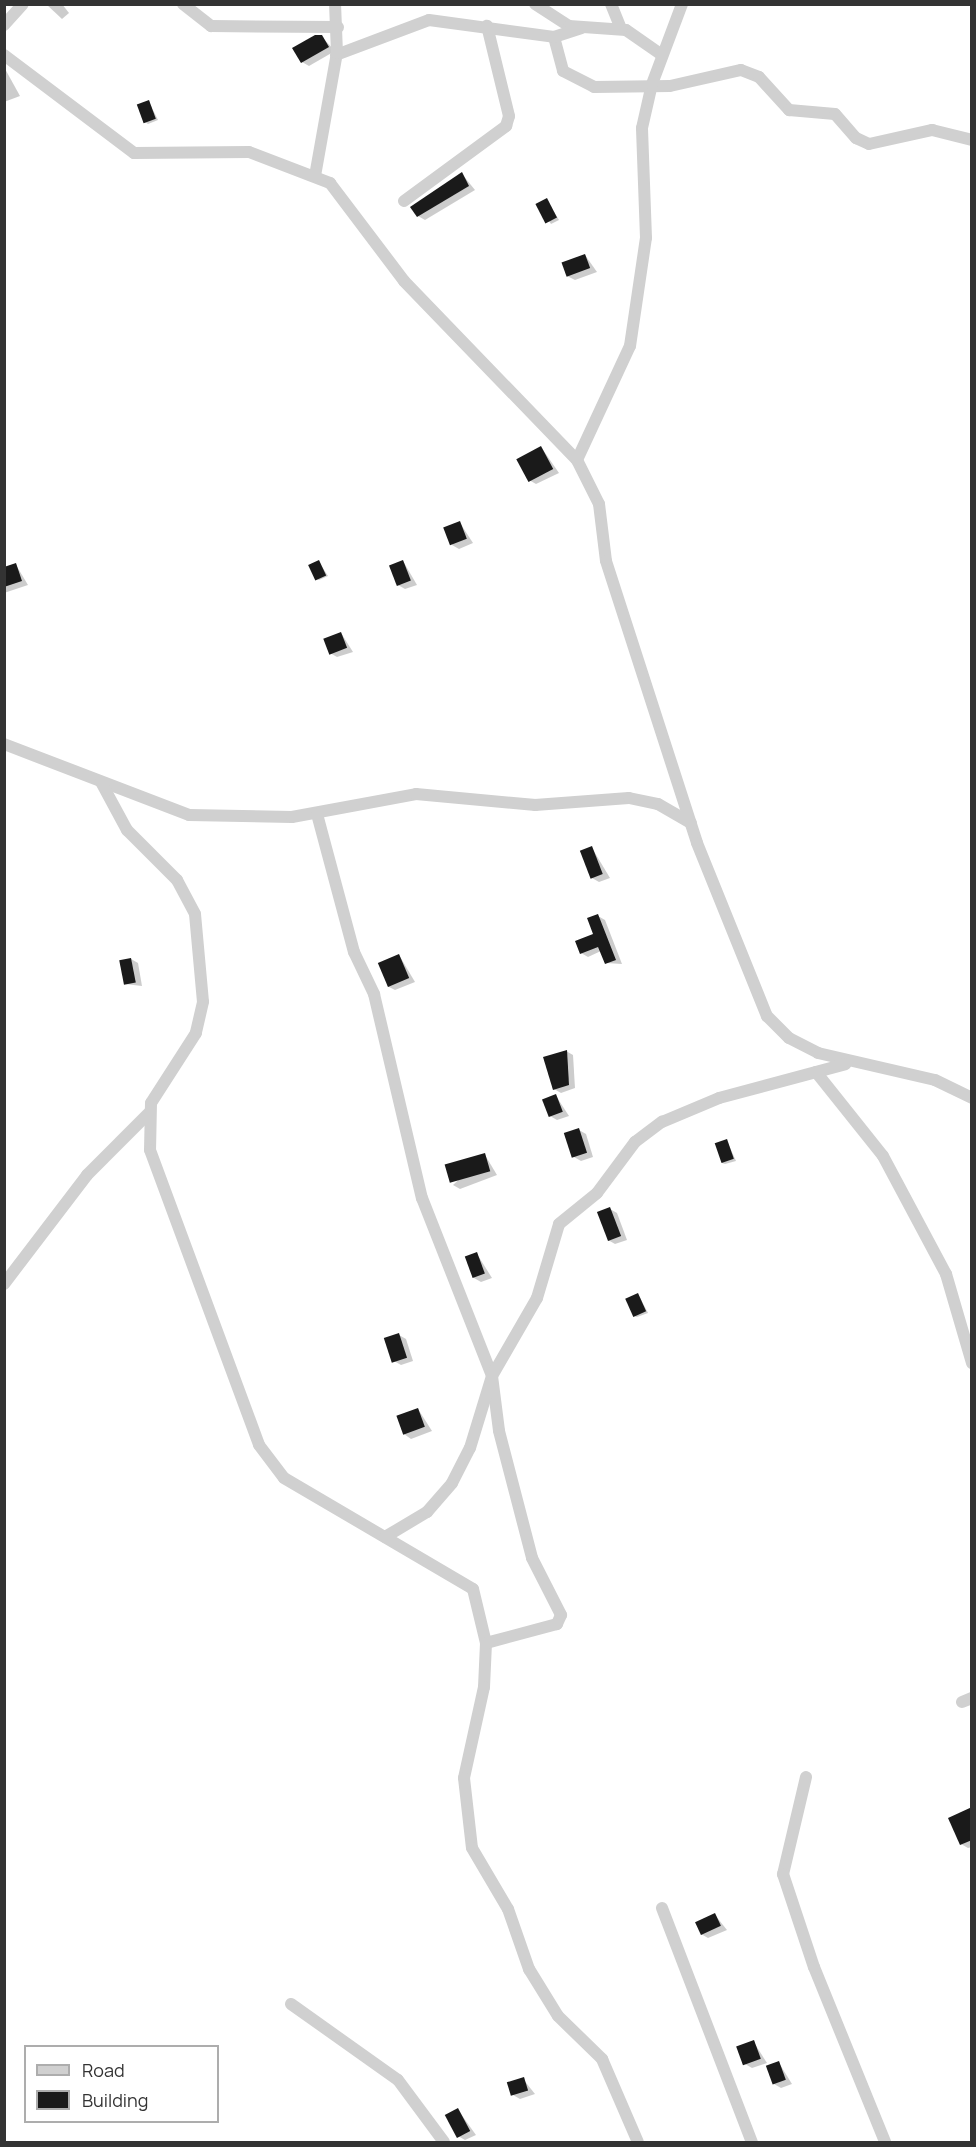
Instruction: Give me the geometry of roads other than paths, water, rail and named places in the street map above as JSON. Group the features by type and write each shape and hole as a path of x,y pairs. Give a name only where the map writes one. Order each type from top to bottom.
{"street":[{"path":"4,25 23,4"},
{"path":"183,4 211,26 338,27"},
{"path":"315,176 336,55 338,27 335,4"},
{"path":"535,4 582,28"},
{"path":"611,4 621,29"},
{"path":"577,460 630,346 643,282 642,128 652,84 682,4"},
{"path":"336,55 420,21 487,26 554,37 582,28 621,29 662,55"},
{"path":"404,201 506,126 509,116 487,26"},
{"path":"554,37 563,71 572,79 594,87 674,85 741,70 759,77 789,110 835,114 856,138 869,144 932,130 972,140"},
{"path":"4,55 134,153 249,152 330,183 404,280 577,460 599,504 606,561 691,823 767,1016 789,1038 848,1063 935,1080 972,1098"},
{"path":"4,744 189,815 317,814 416,794 535,805 628,798 658,804 691,823"},
{"path":"4,1284 87,1175 150,1112 169,1068 196,1033 203,1002 203,960 195,914 177,880 127,830 101,782"},
{"path":"317,814 354,952 374,994 422,1198 492,1376 499,1431 532,1558 561,1620 486,1643"},
{"path":"385,1537 427,1512 453,1483 470,1448 492,1376 537,1298 559,1224 597,1193 635,1142 662,1122 719,1098 848,1063"},
{"path":"816,1072 883,1156 946,1274 972,1363"},
{"path":"150,1112 150,1150 168,1208 267,1460 284,1478 385,1537 467,1581 482,1608 486,1643 484,1687 464,1778 472,1848 508,1909 529,1969 558,2016 602,2060 638,2142"},
{"path":"806,1777 783,1874 885,2142"},
{"path":"662,1908 752,2142"},
{"path":"291,2004 398,2080 444,2142"}]}
